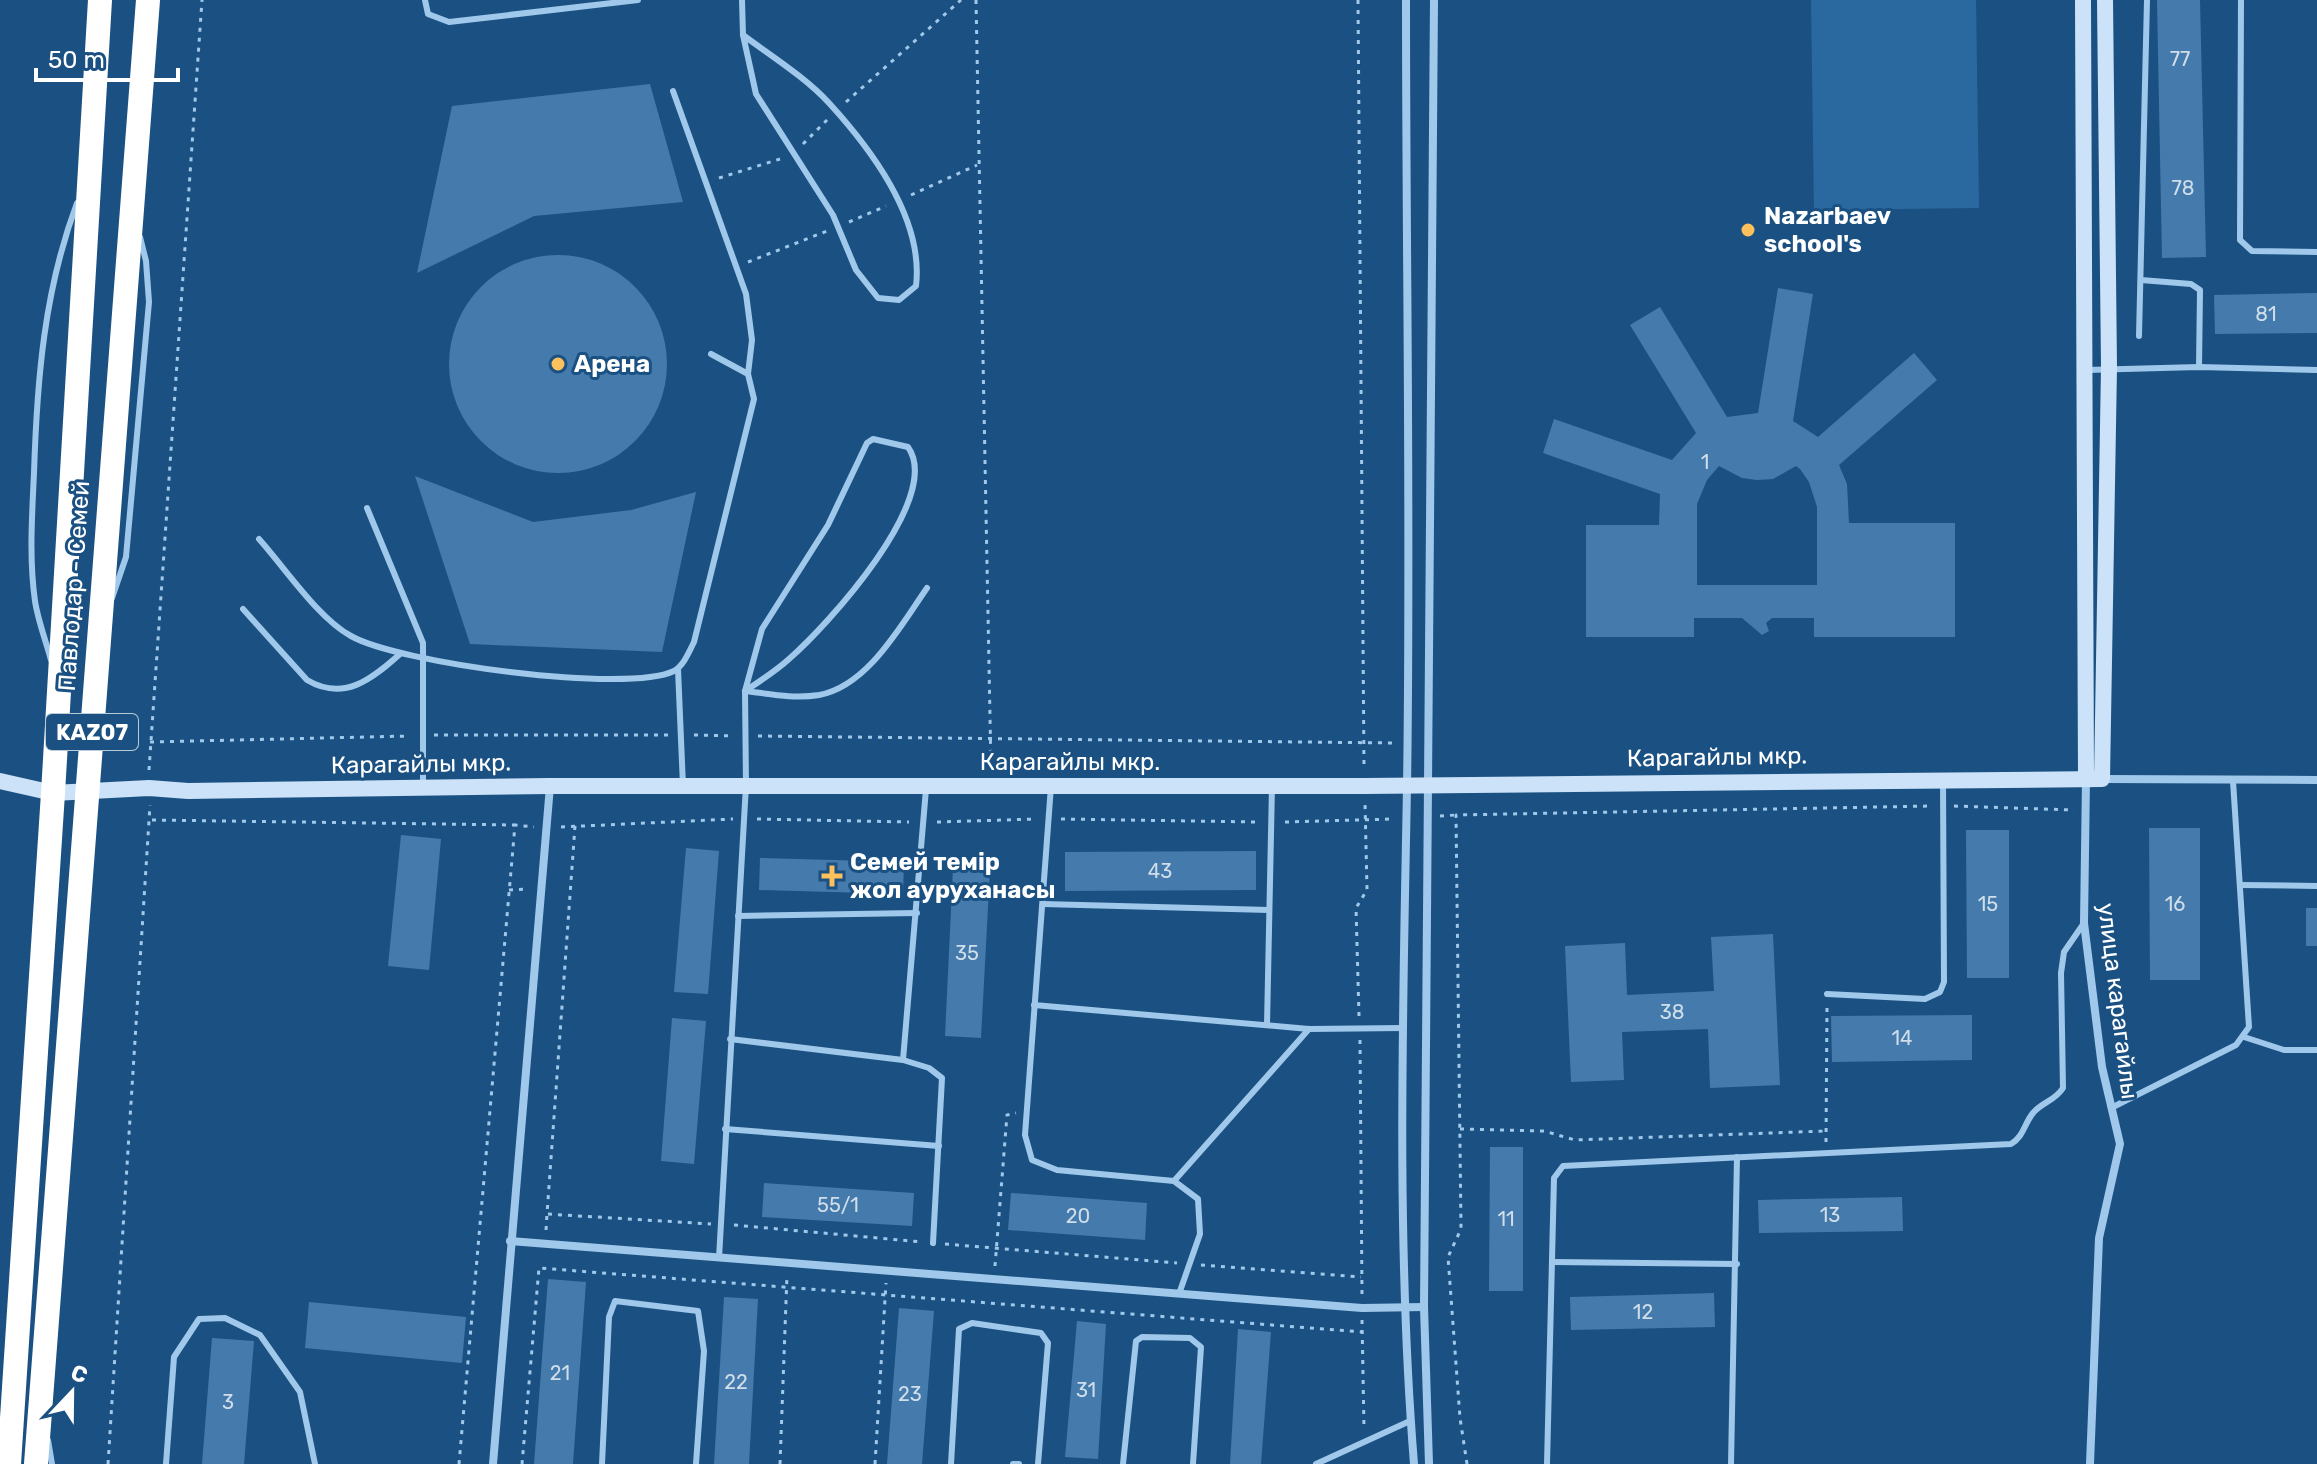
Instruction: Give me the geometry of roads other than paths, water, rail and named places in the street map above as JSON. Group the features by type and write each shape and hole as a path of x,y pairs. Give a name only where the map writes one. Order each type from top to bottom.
{"highway":[{"name":"Павлодар - Семей","path":"9,1464 100,0"},
{"name":"Павлодар - Семей","path":"36,1464 148,0"}],"street":[{"path":"1406,0 1407,785 1403,1028 1406,1308 1414,1464"},
{"path":"1429,1464 1424,1307 1434,0"},
{"path":"2083,0 2094,779"},
{"path":"2094,779 2109,367 2105,0"},
{"name":"Карагайлы мкр.","path":"0,781 53,793 149,788 188,791 746,785 1364,786 1943,778 2094,779"},
{"path":"2094,779 2317,780"},
{"name":"улица карагайлы","path":"2090,1464 2099,1238 2120,1144 2102,1067 2084,923 2086,810 2094,779"},
{"path":"493,1464 550,786"},
{"path":"510,1241 1362,1308 1424,1307"}],"lane":[{"path":"425,0 428,14 449,22 638,0"},
{"path":"742,0 743,35 756,94 838,227 856,270 878,298 899,300 916,286 919,264 890,183 828,102 743,35"},
{"path":"2139,336 2147,0"},
{"path":"2241,0 2240,240 2252,251 2317,252"},
{"path":"673,91 737,266 750,311 748,374 754,399 694,642 678,669 683,786"},
{"path":"59,689 35,603 31,539 35,446 42,337 60,249 89,174"},
{"path":"2141,280 2191,284 2200,290 2199,367"},
{"path":"711,354 748,374"},
{"path":"2087,370 2109,367 2317,370"},
{"path":"719,1258 746,785 745,691 762,629 828,525 867,443 873,439 908,447 916,457 916,473 904,509 856,591 791,658 745,691"},
{"path":"367,508 420,631 425,658 422,788"},
{"path":"259,539 337,627 371,645 400,654 551,678 607,679 666,674 678,669"},
{"path":"745,691 792,697 822,694 854,678 877,655 927,588"},
{"path":"243,609 307,680 319,688 362,685 400,654"},
{"path":"1827,994 1925,999 1940,992 1944,982 1943,778"},
{"path":"2111,1108 2236,1045 2244,1037 2249,1017 2233,781"},
{"path":"903,1060 926,786"},
{"path":"1051,786 1025,1135 1032,1160 1057,1170 1174,1181 1198,1199 1200,1234 1179,1294"},
{"path":"1267,1025 1272,786"},
{"path":"2240,885 2317,886"},
{"path":"1043,904 1269,910"},
{"path":"738,916 917,913"},
{"path":"1547,1464 1554,1178 1563,1166 2002,1147 2016,1141 2033,1113 2058,1097 2063,1088 2061,973 2064,952 2084,923"},
{"path":"1034,1005 1309,1029 1403,1028"},
{"path":"1174,1181 1309,1029"},
{"path":"2244,1037 2284,1050 2317,1050"},
{"path":"730,1039 903,1060 929,1068 942,1078 933,1243"},
{"path":"725,1129 939,1146"},
{"path":"1731,1464 1737,1157"},
{"path":"1552,1262 1737,1264"},
{"path":"602,1464 609,1317 615,1301 627,1300 698,1311 704,1351 696,1464"},
{"path":"166,1464 174,1357 199,1319 225,1318 260,1335 300,1392 315,1464"},
{"path":"951,1464 959,1329 972,1323 1041,1333 1048,1343 1038,1464"},
{"path":"1123,1464 1132,1361 1136,1341 1142,1337 1190,1338 1201,1347 1193,1464"},
{"path":"41,1402 52,1464"},
{"path":"1316,1464 1410,1421"}],"place":[{"name":"Nazarbaev school's","path":"1748,230"},
{"name":"Арена","path":"558,364"},
{"name":"Семей темір жол ауруханасы","path":"832,876"}]}
